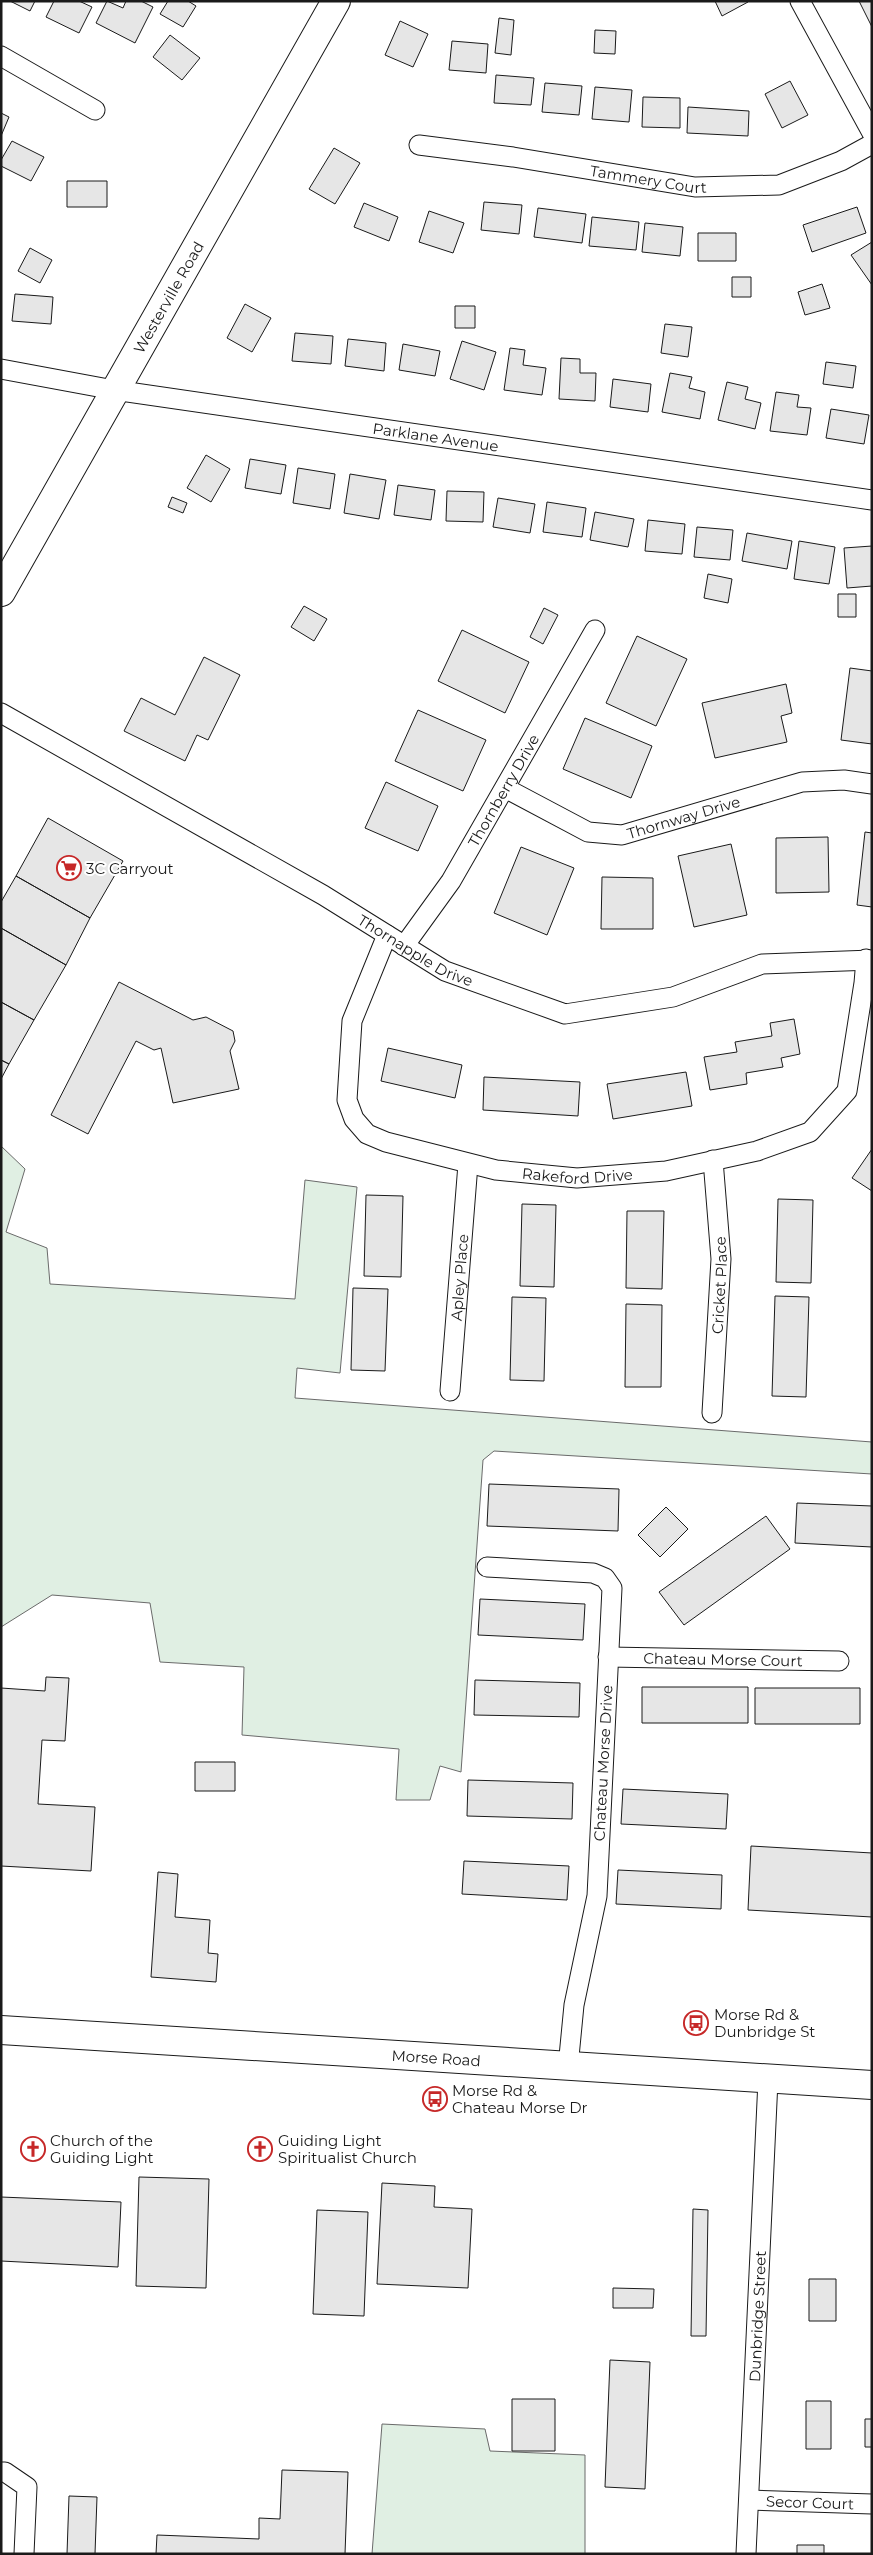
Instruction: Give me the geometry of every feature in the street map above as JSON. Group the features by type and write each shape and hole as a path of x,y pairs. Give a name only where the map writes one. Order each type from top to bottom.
{"main road":[{"name":"Westerville Road","path":"1,592 336,1"},
{"name":"Morse Road","path":"1,2030 768,2080 872,2085"}],"street":[{"path":"800,1 872,133"},
{"path":"1,56 95,110"},
{"name":"Tammery Court","path":"419,145 513,157 696,187 779,185 841,161 872,144"},
{"name":"Parklane Avenue","path":"1,369 114,390 872,500"},
{"name":"Thornberry Drive","path":"404,946 451,881 595,630"},
{"name":"Thornapple Drive","path":"1,713 323,895 445,971 565,1014 673,996 762,964 869,960"},
{"name":"Thornway Drive","path":"505,788 588,832 622,835 802,782 844,780 872,784"},
{"name":"Rakeford Drive","path":"388,935 352,1021 347,1100 354,1119 367,1134 386,1142 468,1164 496,1170 577,1178 666,1171 757,1151 810,1132 847,1090 869,960"},
{"name":"Cricket Place","path":"712,1413 720,1259 714,1160"},
{"name":"Apley Place","path":"450,1391 468,1164"},
{"name":"Chateau Morse Drive","path":"487,1567 593,1573 605,1578 612,1588 597,1896 574,2005 568,2067"},
{"name":"Chateau Morse Court","path":"608,1657 839,1661"},
{"name":"Dunbridge Street","path":"746,2554 768,2080"},
{"path":"1,2472 5,2472 27,2488 24,2554"},
{"name":"Secor Court","path":"750,2500 872,2504"}],"green space":[{"path":"1,1146 25,1169 6,1232 47,1248 50,1284 295,1299 305,1180 357,1187 340,1373 297,1368 295,1398 872,1442 872,1474 494,1451 483,1460 461,1772 440,1766 430,1800 396,1800 399,1749 242,1735 244,1667 160,1662 150,1603 52,1595 1,1627"},
{"path":"382,2424 485,2429 490,2451 585,2455 585,2554 372,2554"}],"building":[{"path":"10,1 35,1 30,11"},
{"path":"54,1 79,1 92,7 79,33 46,17"},
{"path":"107,1 123,8 126,1 141,1 153,7 135,43 96,23"},
{"path":"168,1 188,1 196,6 183,27 160,14"},
{"path":"715,1 747,1 748,2 722,16"},
{"path":"859,1 872,1 872,27"},
{"path":"499,18 514,20 511,55 495,53"},
{"path":"400,21 428,34 413,67 385,55"},
{"path":"595,30 616,31 615,54 594,53"},
{"path":"170,35 200,58 182,80 153,57"},
{"path":"452,41 488,44 486,73 449,70"},
{"path":"496,75 534,78 531,105 494,103"},
{"path":"790,81 808,115 782,128 765,94"},
{"path":"545,83 582,86 579,115 542,112"},
{"path":"595,87 632,90 629,122 592,119"},
{"path":"643,97 680,98 680,128 642,127"},
{"path":"688,107 749,111 748,136 687,133"},
{"path":"1,113 9,117 1,136"},
{"path":"12,141 44,157 31,181 1,166 1,160"},
{"path":"334,148 360,163 335,204 309,189"},
{"path":"67,181 107,181 107,207 67,207"},
{"path":"484,202 522,205 519,234 481,230"},
{"path":"364,203 398,217 389,241 354,227"},
{"path":"857,207 866,233 812,252 803,225"},
{"path":"538,208 586,214 582,243 534,237"},
{"path":"429,211 464,223 453,253 419,242"},
{"path":"592,217 639,222 636,250 589,246"},
{"path":"645,223 683,227 680,256 642,252"},
{"path":"698,233 736,233 736,261 698,261"},
{"path":"872,242 872,285 851,255"},
{"path":"30,248 52,260 40,283 18,271"},
{"path":"732,277 751,277 751,297 732,297"},
{"path":"822,284 830,308 805,315 798,292"},
{"path":"15,294 53,297 51,324 12,321"},
{"path":"245,304 271,318 252,352 227,338"},
{"path":"455,306 475,306 475,328 455,328"},
{"path":"665,324 692,327 688,357 661,353"},
{"path":"295,333 333,336 331,364 292,361"},
{"path":"348,339 386,343 384,371 345,366"},
{"path":"462,341 496,352 484,390 450,379"},
{"path":"403,344 440,351 435,376 399,370"},
{"path":"510,348 525,350 523,365 546,368 542,395 504,390"},
{"path":"561,358 580,359 580,373 596,373 595,401 559,399"},
{"path":"826,362 856,366 853,388 823,384"},
{"path":"670,373 692,377 689,388 705,392 700,419 662,412"},
{"path":"613,379 651,384 648,412 610,407"},
{"path":"727,382 748,387 745,399 761,403 755,429 718,420"},
{"path":"776,392 799,395 797,407 811,408 807,435 770,431"},
{"path":"831,409 869,415 864,444 826,438"},
{"path":"206,455 230,469 211,502 187,488"},
{"path":"250,459 286,465 281,494 245,488"},
{"path":"298,468 335,474 330,509 293,503"},
{"path":"350,474 386,480 379,519 344,513"},
{"path":"398,485 435,490 431,520 394,515"},
{"path":"447,491 484,492 483,522 446,521"},
{"path":"172,497 187,503 183,513 168,507"},
{"path":"498,498 535,504 530,533 493,527"},
{"path":"547,502 586,508 582,537 543,532"},
{"path":"595,512 634,519 628,547 590,540"},
{"path":"648,520 685,524 682,554 645,551"},
{"path":"697,527 733,530 730,560 694,557"},
{"path":"747,533 792,541 787,569 742,561"},
{"path":"799,541 835,547 829,584 794,579"},
{"path":"872,546 872,586 847,588 844,548"},
{"path":"708,574 732,579 728,603 704,598"},
{"path":"838,594 856,594 856,617 838,617"},
{"path":"304,606 327,619 314,641 291,627"},
{"path":"544,608 558,615 543,644 530,637"},
{"path":"462,630 529,662 505,713 438,681"},
{"path":"637,636 687,659 656,726 606,703"},
{"path":"204,657 240,675 208,740 197,735 185,761 124,731 141,698 175,715"},
{"path":"850,668 872,671 872,744 841,740"},
{"path":"786,684 792,713 781,716 787,742 715,758 702,703"},
{"path":"418,710 486,740 463,791 395,761"},
{"path":"585,718 652,746 631,798 563,769"},
{"path":"386,782 438,806 418,851 365,828"},
{"name":"3C Carryout","path":"48,818 123,861 90,918 16,876"},
{"path":"865,832 872,833 872,907 857,905"},
{"path":"828,837 829,892 776,893 776,838"},
{"path":"731,844 747,915 694,927 678,856"},
{"path":"521,847 574,868 547,935 494,913"},
{"path":"16,876 90,918 66,965 1,928 1,902"},
{"path":"602,877 653,878 653,929 601,929"},
{"path":"1,928 66,965 34,1020 1,1002"},
{"path":"119,982 193,1020 206,1017 233,1031 235,1041 230,1051 239,1089 173,1103 161,1048 154,1050 136,1041 88,1134 51,1115"},
{"path":"1,1002 34,1020 9,1064 1,1060"},
{"path":"794,1019 800,1054 781,1058 783,1067 746,1073 747,1084 710,1090 704,1057 737,1052 735,1042 772,1036 770,1023"},
{"path":"388,1048 462,1065 455,1098 381,1081"},
{"path":"1,1060 9,1064 1,1079"},
{"path":"686,1072 692,1106 613,1119 607,1084"},
{"path":"484,1077 580,1082 578,1116 483,1110"},
{"path":"872,1149 872,1191 852,1178"},
{"path":"366,1195 403,1196 401,1277 364,1276"},
{"path":"778,1199 813,1200 811,1283 776,1282"},
{"path":"522,1204 556,1205 554,1287 520,1286"},
{"path":"627,1211 664,1211 662,1289 626,1288"},
{"path":"353,1288 388,1289 385,1371 351,1370"},
{"path":"775,1296 809,1297 806,1397 772,1396"},
{"path":"512,1297 546,1298 544,1381 510,1380"},
{"path":"626,1304 662,1305 661,1387 625,1387"},
{"path":"489,1484 619,1489 618,1531 487,1526"},
{"path":"797,1503 872,1506 872,1547 795,1543"},
{"path":"666,1507 688,1529 660,1557 638,1535"},
{"path":"766,1516 790,1549 684,1625 659,1592"},
{"path":"480,1599 585,1604 583,1640 478,1635"},
{"path":"46,1677 69,1678 65,1741 42,1740 38,1804 95,1807 91,1871 1,1866 1,1688 45,1691"},
{"path":"475,1680 580,1683 579,1717 474,1715"},
{"path":"642,1687 748,1687 748,1723 642,1723"},
{"path":"755,1688 860,1688 860,1724 755,1724"},
{"path":"195,1762 235,1762 235,1791 195,1791"},
{"path":"468,1780 573,1783 572,1819 467,1816"},
{"path":"623,1789 728,1794 726,1829 621,1824"},
{"path":"751,1846 872,1853 872,1917 748,1910"},
{"path":"464,1861 569,1866 567,1900 462,1894"},
{"path":"618,1870 722,1875 721,1909 616,1904"},
{"path":"158,1872 178,1874 175,1917 210,1920 208,1953 218,1954 216,1982 151,1977"},
{"path":"139,2177 209,2179 206,2288 136,2286"},
{"path":"382,2183 435,2186 434,2207 472,2209 468,2288 377,2284"},
{"path":"1,2197 121,2202 118,2267 1,2261"},
{"path":"693,2209 708,2210 706,2336 691,2336"},
{"path":"317,2210 368,2212 364,2316 313,2314"},
{"path":"809,2279 836,2279 836,2321 809,2321"},
{"path":"613,2288 654,2289 653,2308 613,2308"},
{"path":"610,2360 650,2362 645,2489 605,2487"},
{"path":"512,2399 555,2399 555,2451 512,2451"},
{"path":"806,2401 831,2401 831,2449 806,2449"},
{"path":"865,2419 872,2419 872,2447 865,2447"},
{"path":"282,2470 348,2472 345,2554 156,2554 157,2535 259,2539 259,2518 280,2519"},
{"path":"69,2496 97,2497 95,2554 67,2554"},
{"path":"797,2545 824,2545 824,2554 797,2554"}],"place":[{"name":"3C Carryout","path":"69,868"},
{"name":"Morse Rd & Dunbridge St","path":"696,2023"},
{"name":"Morse Rd & Chateau Morse Dr","path":"435,2099"},
{"name":"Church of the Guiding Light","path":"33,2149"},
{"name":"Guiding Light Spiritualist Church","path":"260,2149"}]}
